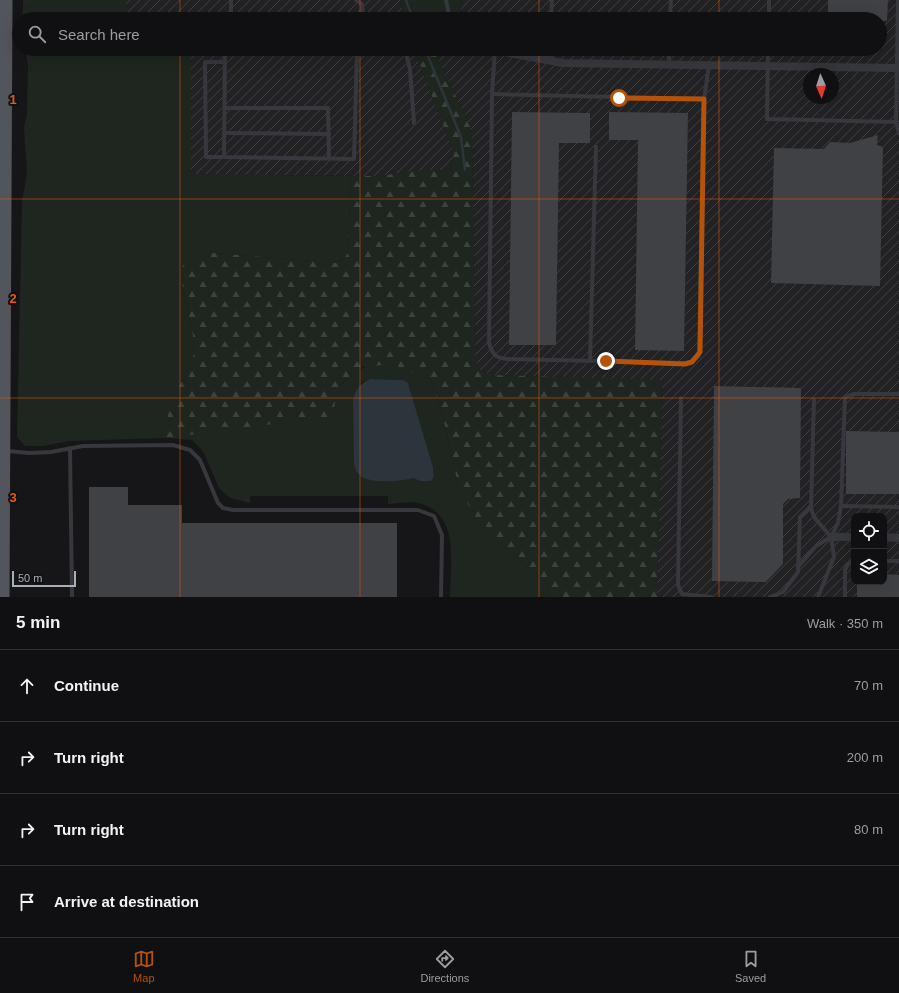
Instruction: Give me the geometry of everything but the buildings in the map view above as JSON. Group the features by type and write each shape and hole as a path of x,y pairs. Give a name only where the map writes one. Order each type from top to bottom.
{"main road":[{"path":"6,0 12,29"},
{"path":"3,597 3,101 12,41"}],"street":[{"path":"524,56 563,63 898,68"},
{"path":"831,537 851,537"},
{"path":"887,538 899,538"}],"lane":[{"path":"231,0 231,12"},
{"path":"356,0 362,4 363,12"},
{"path":"446,0 449,12"},
{"path":"551,12 552,0"},
{"path":"670,12 671,0"},
{"path":"769,0 769,12"},
{"path":"898,0 896,122 899,133"},
{"path":"224,157 225,56"},
{"path":"225,62 205,62 206,157 354,159 357,56"},
{"path":"407,56 410,69 414,123"},
{"path":"492,56 489,343 491,349 499,358 508,360 685,364 692,362 699,356 704,99 709,66"},
{"path":"550,56 550,61"},
{"path":"669,56 669,65"},
{"path":"768,56 767,119 896,122"},
{"path":"492,94 704,99"},
{"path":"224,108 328,108 329,158"},
{"path":"224,133 329,134"},
{"path":"590,361 596,147"},
{"path":"798,567 816,546 831,537 838,523 841,506 845,397 854,394 899,394"},
{"path":"681,398 678,585 682,594 711,597"},
{"path":"814,400 811,506 814,517 831,537 834,557 818,597"},
{"path":"2,450 28,453 51,452 70,448 174,445 190,450 200,460 218,503 223,508 233,510 418,510 434,516 442,535 441,597"},
{"path":"70,448 72,597"},
{"path":"770,597 783,592 790,585 798,572 800,517 811,506"},
{"path":"841,506 899,507"},
{"path":"887,561 899,561"},
{"path":"845,597 846,570 848,564 851,562"}],"shaded area":[{"path":"126,0 401,0 403,12 126,12"},
{"path":"460,0 899,0 899,597 657,597 662,381 495,375 481,371 475,361 472,131 436,56 887,56 887,12 461,12"},
{"path":"191,56 417,56 454,157 451,168 446,170 413,171 380,176 191,175"},
{"path":"370,379 403,380 408,383 433,467 434,477 431,481 420,481 413,478 392,481 376,481 362,477 357,473 354,465 353,400 359,387"}],"green space":[{"path":"23,0 126,0 126,12 23,12"},
{"path":"401,0 460,0 461,12 403,12"},
{"path":"26,56 191,56 191,174 351,176 348,252 344,259 335,263 214,253 180,273 194,341 193,362 168,405 336,395 345,380 357,370 372,365 381,364 400,366 431,380 443,417 459,489 484,531 543,579 552,597 450,597 451,555 447,529 442,518 432,509 419,503 408,502 388,504 388,496 250,496 250,503 230,498 219,488 203,451 192,440 167,438 69,441 44,446 25,446 17,437 22,202 27,173 24,127 27,114 28,65","holes":["370,379 403,380 408,383 433,467 434,476 431,481 420,481 413,478 371,480 358,475 354,465 361,383"]},
{"path":"417,56 436,56 472,131 475,361 481,371 495,375 662,380 657,597 552,597 543,579 484,531 459,489 443,417 431,380 392,364 362,367 342,383 336,395 333,416 167,438 168,405 193,362 194,341 180,272 186,259 214,253 335,263 344,259 348,252 351,176 380,176 413,171 446,170 451,168 454,157"}],"waterway":[{"path":"406,0 410,12"},
{"path":"428,56 461,137 465,170"}],"route":[{"path":"606,361 685,364 692,362 699,356 700,352 704,99 619,98"}]}
